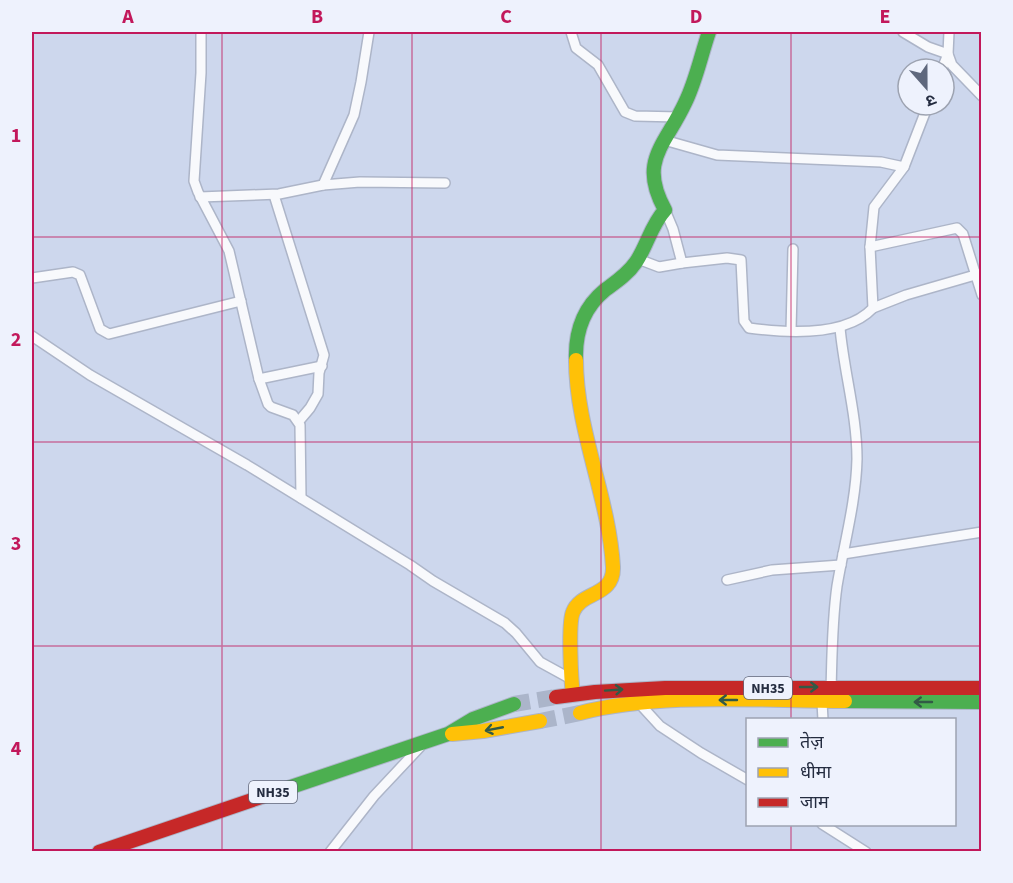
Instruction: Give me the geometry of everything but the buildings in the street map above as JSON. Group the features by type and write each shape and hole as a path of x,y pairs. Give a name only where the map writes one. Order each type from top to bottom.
{"main road":[{"path":"573,694 571,679 572,613 583,599 606,588 612,578 613,569 576,378 575,355 580,323 586,310 600,293 629,271 638,260 658,217 665,210 655,192 653,178 655,158 686,102 709,32"},
{"name":"NH35","path":"556,697 665,688 981,702"},
{"name":"NH35","path":"580,713 638,702 828,697 981,688"},
{"name":"NH35","path":"99,852 448,734 473,720 514,704"},
{"name":"NH35","path":"448,734 483,731 540,721"}],"street":[{"path":"201,32 201,73 193,172 195,187 229,251 265,398 271,407 293,415 299,421 301,498"},
{"path":"323,185 354,115 369,32"},
{"path":"571,32 576,48 598,65 625,112 635,116 679,117"},
{"path":"903,32 948,54 952,65 981,96"},
{"path":"947,57 949,32"},
{"path":"873,308 870,248 874,207 904,167 923,117"},
{"path":"664,140 717,155 881,162 904,167"},
{"path":"200,197 274,195 323,185 390,182 446,183"},
{"path":"274,195 323,350 316,399 299,421"},
{"path":"665,210 673,229 682,263"},
{"path":"870,248 957,228 963,234 978,274 981,295"},
{"path":"791,331 793,249"},
{"path":"638,260 659,267 739,258 742,263 744,321 747,326 791,331 840,328 863,317 873,308 915,292 978,274"},
{"path":"32,278 73,272 80,275 100,329 109,334 242,301"},
{"path":"823,718 828,697 832,630 857,458 855,422 842,356 840,328"},
{"path":"32,336 90,375 301,498 433,581 505,623 540,662 571,679"},
{"path":"259,379 322,366"},
{"path":"843,554 981,532"},
{"path":"727,580 772,570 841,565"},
{"path":"638,702 660,726 746,779"},
{"path":"330,852 374,796 426,741"},
{"path":"825,826 866,852"}],"tunnel":[{"path":"514,704 556,697"},
{"path":"540,721 580,713"}],"traffic: fast":[{"path":"576,360 579,330 586,313 597,297 622,278 633,266 656,222 665,210 657,193 654,166 657,154 689,95 709,32"},
{"path":"845,701 982,702"},
{"path":"273,793 448,734 473,719 514,704"}],"traffic: slow":[{"path":"573,694 571,618 577,605 608,584 612,577 613,567 606,515 581,412 576,360"},
{"path":"580,713 611,706 677,700 845,701"},
{"path":"452,734 540,721"}],"traffic: jam":[{"path":"556,697 665,688 982,688"},
{"path":"99,852 273,793"}]}
